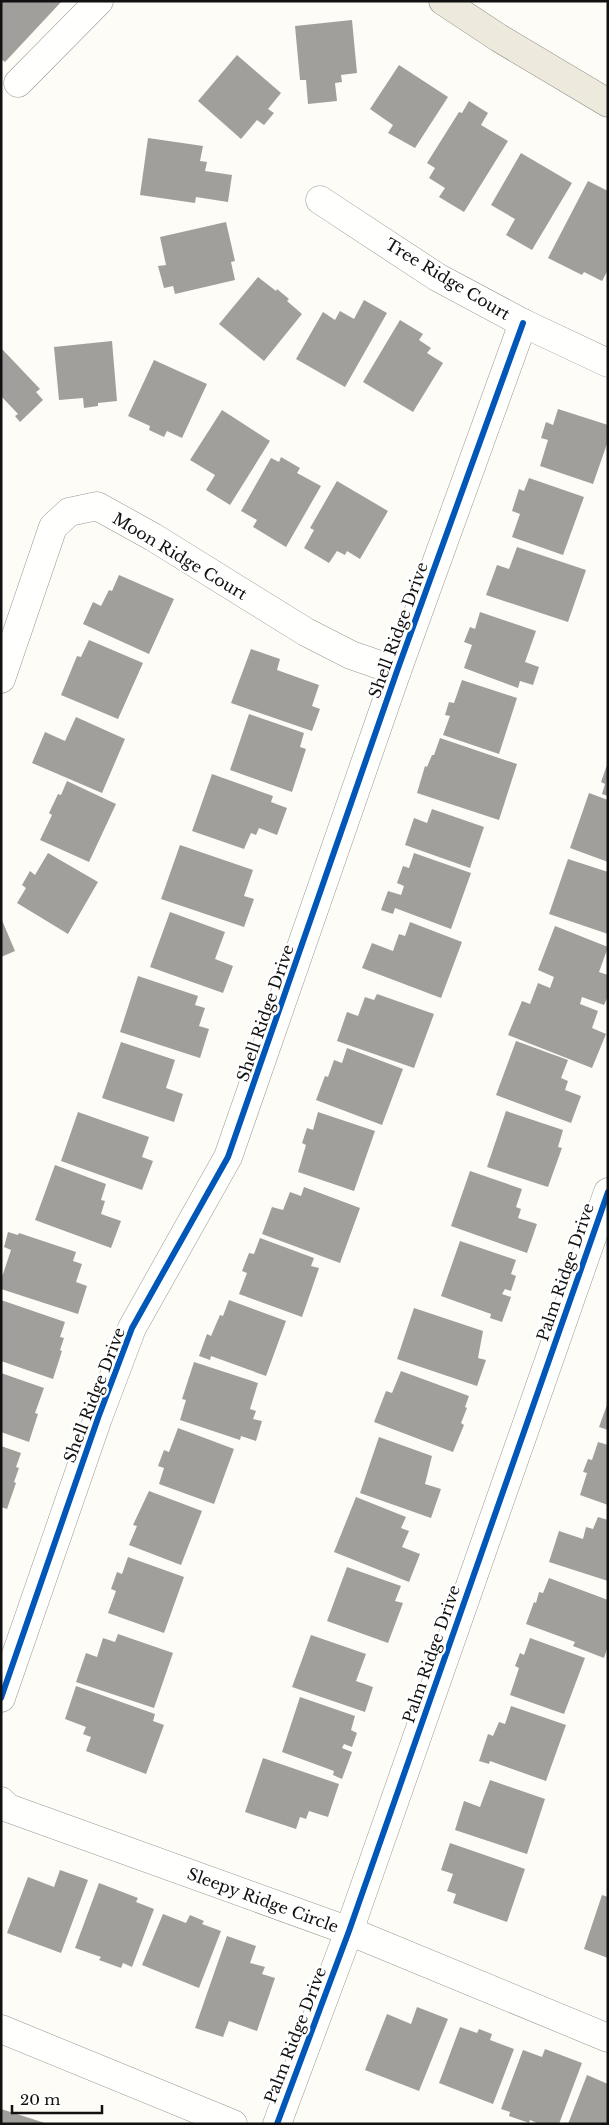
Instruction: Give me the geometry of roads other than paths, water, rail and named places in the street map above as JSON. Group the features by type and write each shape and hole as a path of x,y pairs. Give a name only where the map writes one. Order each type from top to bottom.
{"main road":[{"path":"443,1 499,38 608,102"}],"street":[{"path":"18,83 99,1"},
{"name":"Tree Ridge Court","path":"320,200 438,277 523,323 608,363"},
{"name":"Shell Ridge Drive","path":"1,1698 98,1418 132,1328 228,1157 397,671 523,323"},
{"name":"Moon Ridge Court","path":"1,679 53,527 69,512 97,506 153,537 211,575 306,632 350,655 397,671"},
{"name":"Palm Ridge Drive","path":"277,2124 349,1931 608,1192"},
{"name":"Sleepy Ridge Circle","path":"1,1801 8,1808 349,1931 608,2038"},
{"path":"1,2029 233,2124"}]}
